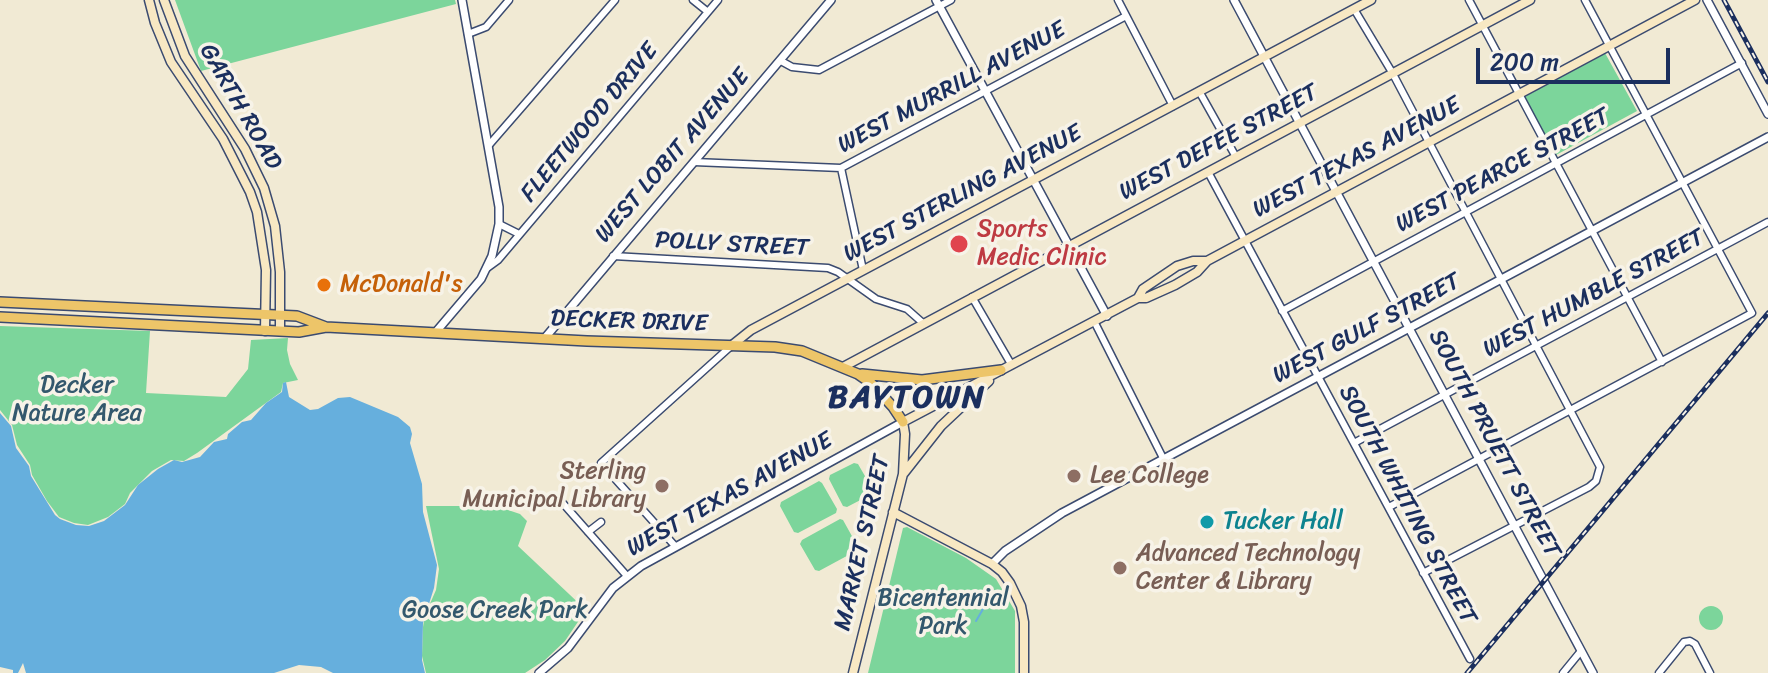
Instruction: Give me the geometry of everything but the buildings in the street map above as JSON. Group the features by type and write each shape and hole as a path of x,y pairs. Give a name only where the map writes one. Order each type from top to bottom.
{"main road":[{"name":"GARTH ROAD","path":"149,0 171,62 233,156 257,212 266,270 265,331"},
{"name":"GARTH ROAD","path":"164,0 185,56 254,164 271,211 280,272 280,331"},
{"name":"WEST STERLING AVENUE","path":"731,346 751,330 1371,0"},
{"name":"WEST DEFEE STREET","path":"843,367 1530,0"},
{"name":"WEST TEXAS AVENUE","path":"903,422 1138,298 1146,298 1175,285 1197,272 1207,261 1695,0"},
{"path":"154,16 168,13"},
{"path":"186,86 197,78"},
{"path":"233,156 245,149"},
{"name":"WEST TEXAS AVENUE","path":"1138,298 1143,289 1177,266 1207,261"},
{"name":"DECKER DRIVE","path":"0,302 297,316 326,327"},
{"name":"DECKER DRIVE","path":"0,317 265,331 299,332 326,327 544,339 755,345 802,351 858,374 871,383 903,422"},
{"path":"858,374 922,380 1001,370"},
{"path":"903,474 941,426 1001,370"},
{"name":"MARKET STREET","path":"853,673 903,474 903,422"},
{"path":"893,512 1002,572 1019,598 1024,622 1024,673"}],"street":[{"path":"435,333 487,268 499,224 489,145 462,0"},
{"path":"468,34 486,27 509,0"},
{"path":"489,145 615,0"},
{"path":"693,0 708,12"},
{"name":"FLEETWOOD DRIVE","path":"487,268 498,260 718,0"},
{"name":"WEST LOBIT AVENUE","path":"544,339 831,0"},
{"path":"781,61 792,67 819,70 938,3 951,0"},
{"path":"1118,0 1173,106"},
{"name":"SOUTH PRUETT STREET","path":"1234,0 1593,673"},
{"path":"1469,0 1662,362"},
{"path":"1389,507 1752,313 1585,0"},
{"path":"1707,0 1768,114"},
{"path":"938,3 1107,316"},
{"path":"1354,9 1393,74 1600,467 1599,475 1589,487 1423,573"},
{"name":"WEST MURRILL AVENUE","path":"694,162 841,168 1126,16"},
{"name":"WEST PEARCE STREET","path":"1282,311 1742,63"},
{"path":"1199,91 1236,157"},
{"name":"WEST GULF STREET","path":"992,564 1005,551 1062,513 1768,137"},
{"path":"841,168 863,270"},
{"name":"SOUTH WHITING STREET","path":"1208,172 1470,659"},
{"path":"257,212 271,211"},
{"name":"WEST HUMBLE STREET","path":"1354,443 1767,222"},
{"path":"499,224 519,234"},
{"name":"POLLY STREET","path":"613,256 828,268 876,299 907,309 924,324"},
{"path":"972,297 1011,364"},
{"path":"1095,323 1164,460"},
{"name":"WEST STERLING AVENUE","path":"675,546 601,463 731,346"},
{"name":"WEST TEXAS AVENUE","path":"539,673 568,648 600,604 627,576 675,546 903,422"},
{"path":"560,500 627,576"},
{"path":"588,532 601,522"},
{"path":"1659,673 1684,642 1690,641 1695,644 1710,673"},
{"path":"1563,673 1581,651"}],"green space":[{"path":"175,0 455,0 456,4 201,71"},
{"path":"1605,53 1637,111 1556,155 1524,97"},
{"name":"Decker Nature Area","path":"0,326 150,331 146,393 226,397 248,369 251,340 288,338 290,364 298,380 283,383 281,392 197,453 184,461 171,460 152,471 130,493 125,504 108,517 88,525 74,523 59,517 47,501 17,445 12,425 0,410"},
{"path":"858,464 873,490 872,494 847,507 843,506 829,479 830,475"},
{"path":"819,481 837,509 836,513 798,533 794,532 780,506 781,502"},
{"name":"Goose Creek Park","path":"426,506 496,506 520,514 527,521 518,546 586,610 565,641 545,660 525,673 426,673 422,656 423,627 436,590 439,569"},
{"path":"840,519 858,547 819,571 815,570 800,544"},
{"name":"Bicentennial Park","path":"907,527 966,558 996,579 1015,611 1015,673 868,673 903,528"},
{"path":"1711,606 1719,610 1723,618 1719,626 1711,630 1703,626 1699,618 1703,610"}],"water":[{"path":"286,382 289,397 310,410 338,398 350,397 398,417 410,427 410,443 422,484 423,512 437,565 434,588 423,623 422,660 425,673 333,673 321,667 299,665 274,673 26,673 23,663 18,673 13,673 13,670 0,667 0,413 11,426 16,448 55,515 76,525 89,526 104,521 125,505 138,485 158,469 174,460 182,462 200,457 214,442 227,439 228,434 242,422 251,420 266,403 282,392 283,383"}],"waterway":[{"path":"976,621 986,604 1002,594"}],"railway":[{"path":"1724,0 1768,82"},
{"path":"1467,673 1768,313"}],"place":[{"name":"Sports Medic Clinic","path":"959,244"},
{"name":"McDonald's","path":"324,285"},
{"name":"Lee College","path":"1074,476"},
{"name":"Sterling Municipal Library","path":"662,486"},
{"name":"Tucker Hall","path":"1207,522"},
{"name":"Advanced Technology Center & Library","path":"1120,568"}],"district":[{"name":"BAYTOWN","path":"907,399"}]}
